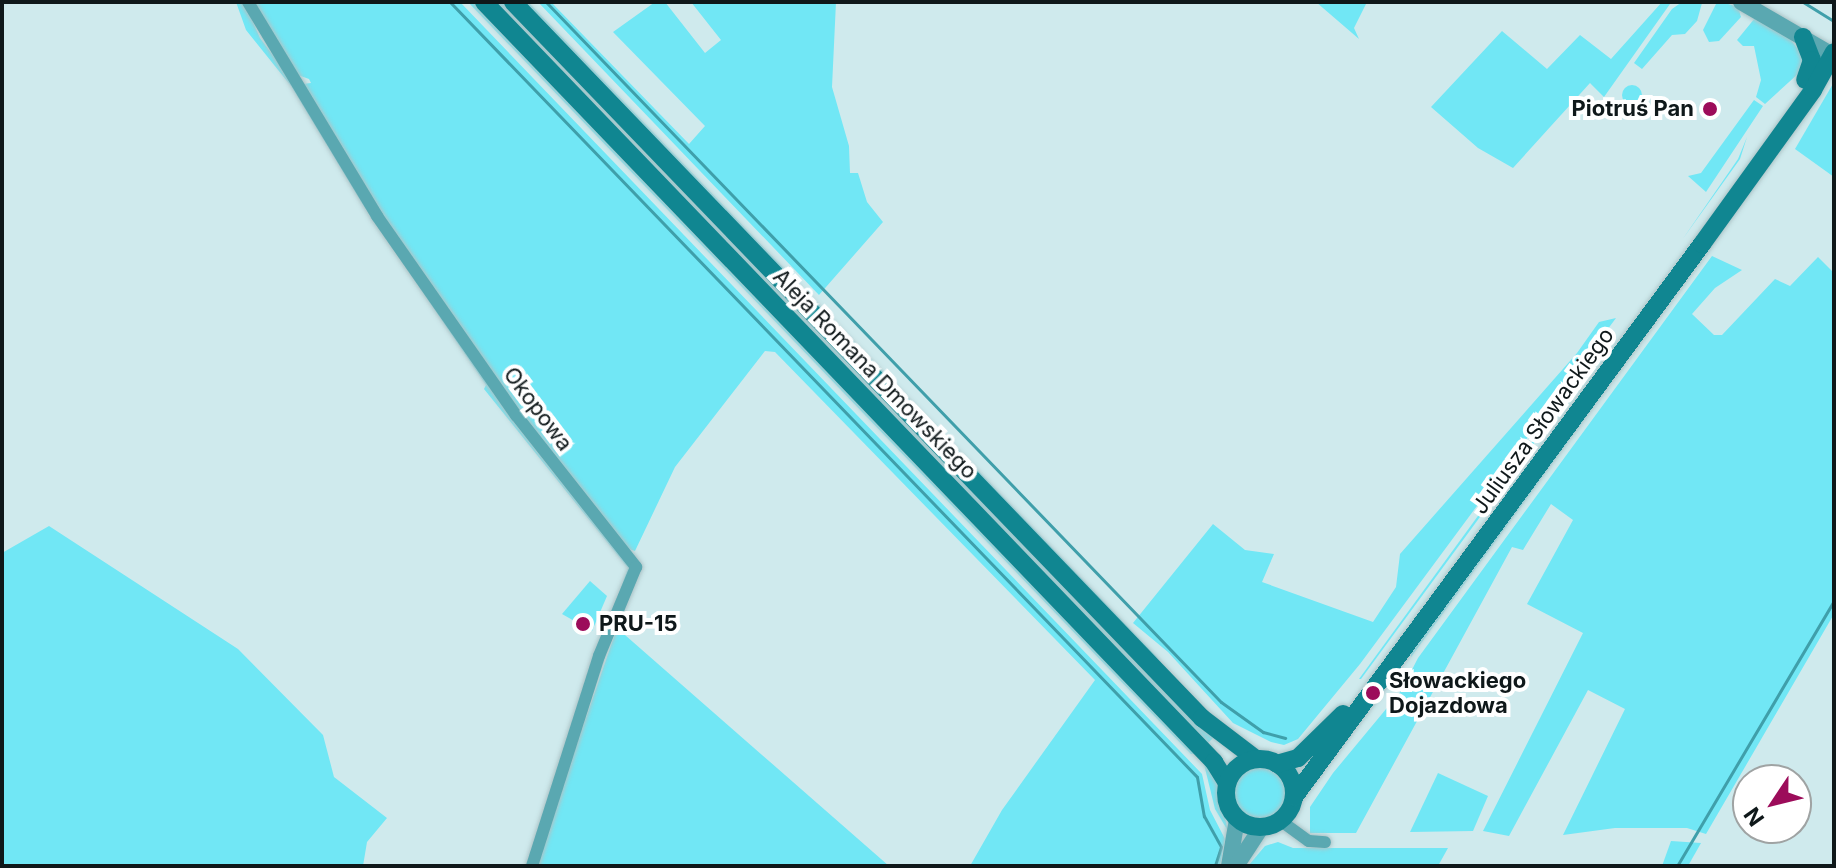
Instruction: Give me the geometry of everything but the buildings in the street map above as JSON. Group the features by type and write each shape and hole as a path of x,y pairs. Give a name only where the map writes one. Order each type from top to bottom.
{"main road":[{"name":"Aleja Romana Dmowskiego","path":"484,2 1214,762 1227,783"},
{"name":"Aleja Romana Dmowskiego","path":"513,2 1167,683 1217,732 1256,759"},
{"path":"1803,37 1812,60 1808,86"},
{"name":"Juliusza Słowackiego","path":"1277,764 1298,758 1339,720 1808,86 1831,61"},
{"name":"Juliusza Słowackiego","path":"1294,797 1808,86"},
{"path":"1256,759 1277,764 1291,778 1294,797 1281,821 1261,828 1237,819 1226,802 1227,783 1238,766 1256,759"}],"street":[{"name":"Okopowa","path":"248,2 261,32 310,99 384,227 516,415 636,567 599,656 532,866"},
{"path":"1741,2 1803,37 1831,61"},
{"path":"1229,866 1237,819"},
{"path":"1281,821 1309,841 1325,842"},
{"path":"1236,866 1261,828"}],"shaded area":[{"path":"236,2 244,2 260,38 280,65 356,188 633,565 609,621 628,568 484,389 486,385 363,205 291,86 246,30"},
{"path":"252,2 460,2 1202,774 1210,810 1225,839 1220,866 970,866 1002,810 1095,680 775,352 765,351 675,467 635,551 626,548 526,423 377,210 303,84 311,83 309,79 295,74"},
{"path":"468,2 475,2 1198,754 1191,754"},
{"path":"493,2 504,2 1213,738 1207,744"},
{"path":"522,2 528,2 1159,659 1142,647"},
{"path":"538,2 551,2 689,144 705,126 613,32 655,2 665,2 705,53 721,40 691,2 836,2 832,87 849,146 850,173 858,173 867,202 883,222 819,295"},
{"path":"1316,2 1367,2 1354,28 1359,39"},
{"path":"1662,2 1670,4 1604,97 1590,83 1513,168 1478,148 1431,107 1502,31 1547,69 1580,35 1611,59"},
{"path":"1682,2 1702,3 1697,21 1685,34 1672,35 1642,69 1634,63 1672,9"},
{"path":"1716,4 1738,7 1741,17 1719,41 1709,42 1703,30"},
{"path":"1755,18 1791,40 1803,56 1800,72 1765,104 1756,97 1761,80 1754,46 1743,46 1737,40"},
{"path":"1834,82 1834,177 1795,149"},
{"path":"1632,85 1639,88 1642,95 1639,102 1632,105 1625,102 1622,95 1625,88"},
{"path":"1754,100 1763,106 1706,192 1688,176 1701,173"},
{"path":"1747,137 1740,159 1682,240 1738,159"},
{"path":"1705,254 1411,657 1411,653"},
{"path":"1712,256 1742,270 1715,288 1692,314 1714,335 1722,335 1775,279 1790,286 1818,257 1834,273 1834,614 1747,764 1732,764 1732,789 1706,834 1687,828 1615,828 1563,835 1625,709 1588,690 1509,836 1483,831 1583,633 1527,604 1573,520 1551,504 1523,550 1512,547 1356,833 1310,833 1310,807 1333,773 1401,691 1418,658"},
{"path":"1616,318 1360,664 1298,739 1284,745 1271,742 1233,723 1168,652 1133,623 1213,524 1245,550 1274,554 1262,582 1373,622 1396,587 1400,554 1577,353 1599,322"},
{"path":"1604,348 1361,679 1359,679 1599,350"},
{"path":"49,526 238,649 323,735 334,777 387,818 367,842 363,866 2,866 2,553"},
{"path":"590,581 607,596 592,631 562,614"},
{"path":"617,628 889,866 527,866 548,828"},
{"path":"1204,764 1216,778 1228,831 1215,809"},
{"path":"1259,768 1277,776 1285,794 1277,812 1259,820 1241,812 1233,794 1241,776"},
{"path":"1438,773 1488,796 1473,831 1410,832"},
{"path":"1671,841 1701,843 1688,866 1662,866"},
{"path":"1278,842 1293,848 1448,848 1438,866 1248,866 1265,846"}],"waterway":[{"path":"450,2 1197,777 1204,816 1221,847 1215,866"},
{"path":"546,2 1221,702 1263,732 1285,738"},
{"path":"1803,2 1834,21"},
{"path":"1677,866 1834,600"}],"place":[{"name":"Piotruś Pan","path":"1710,109"},
{"name":"PRU-15","path":"583,624"},
{"name":"Słowackiego Dojazdowa","path":"1373,693"}]}
